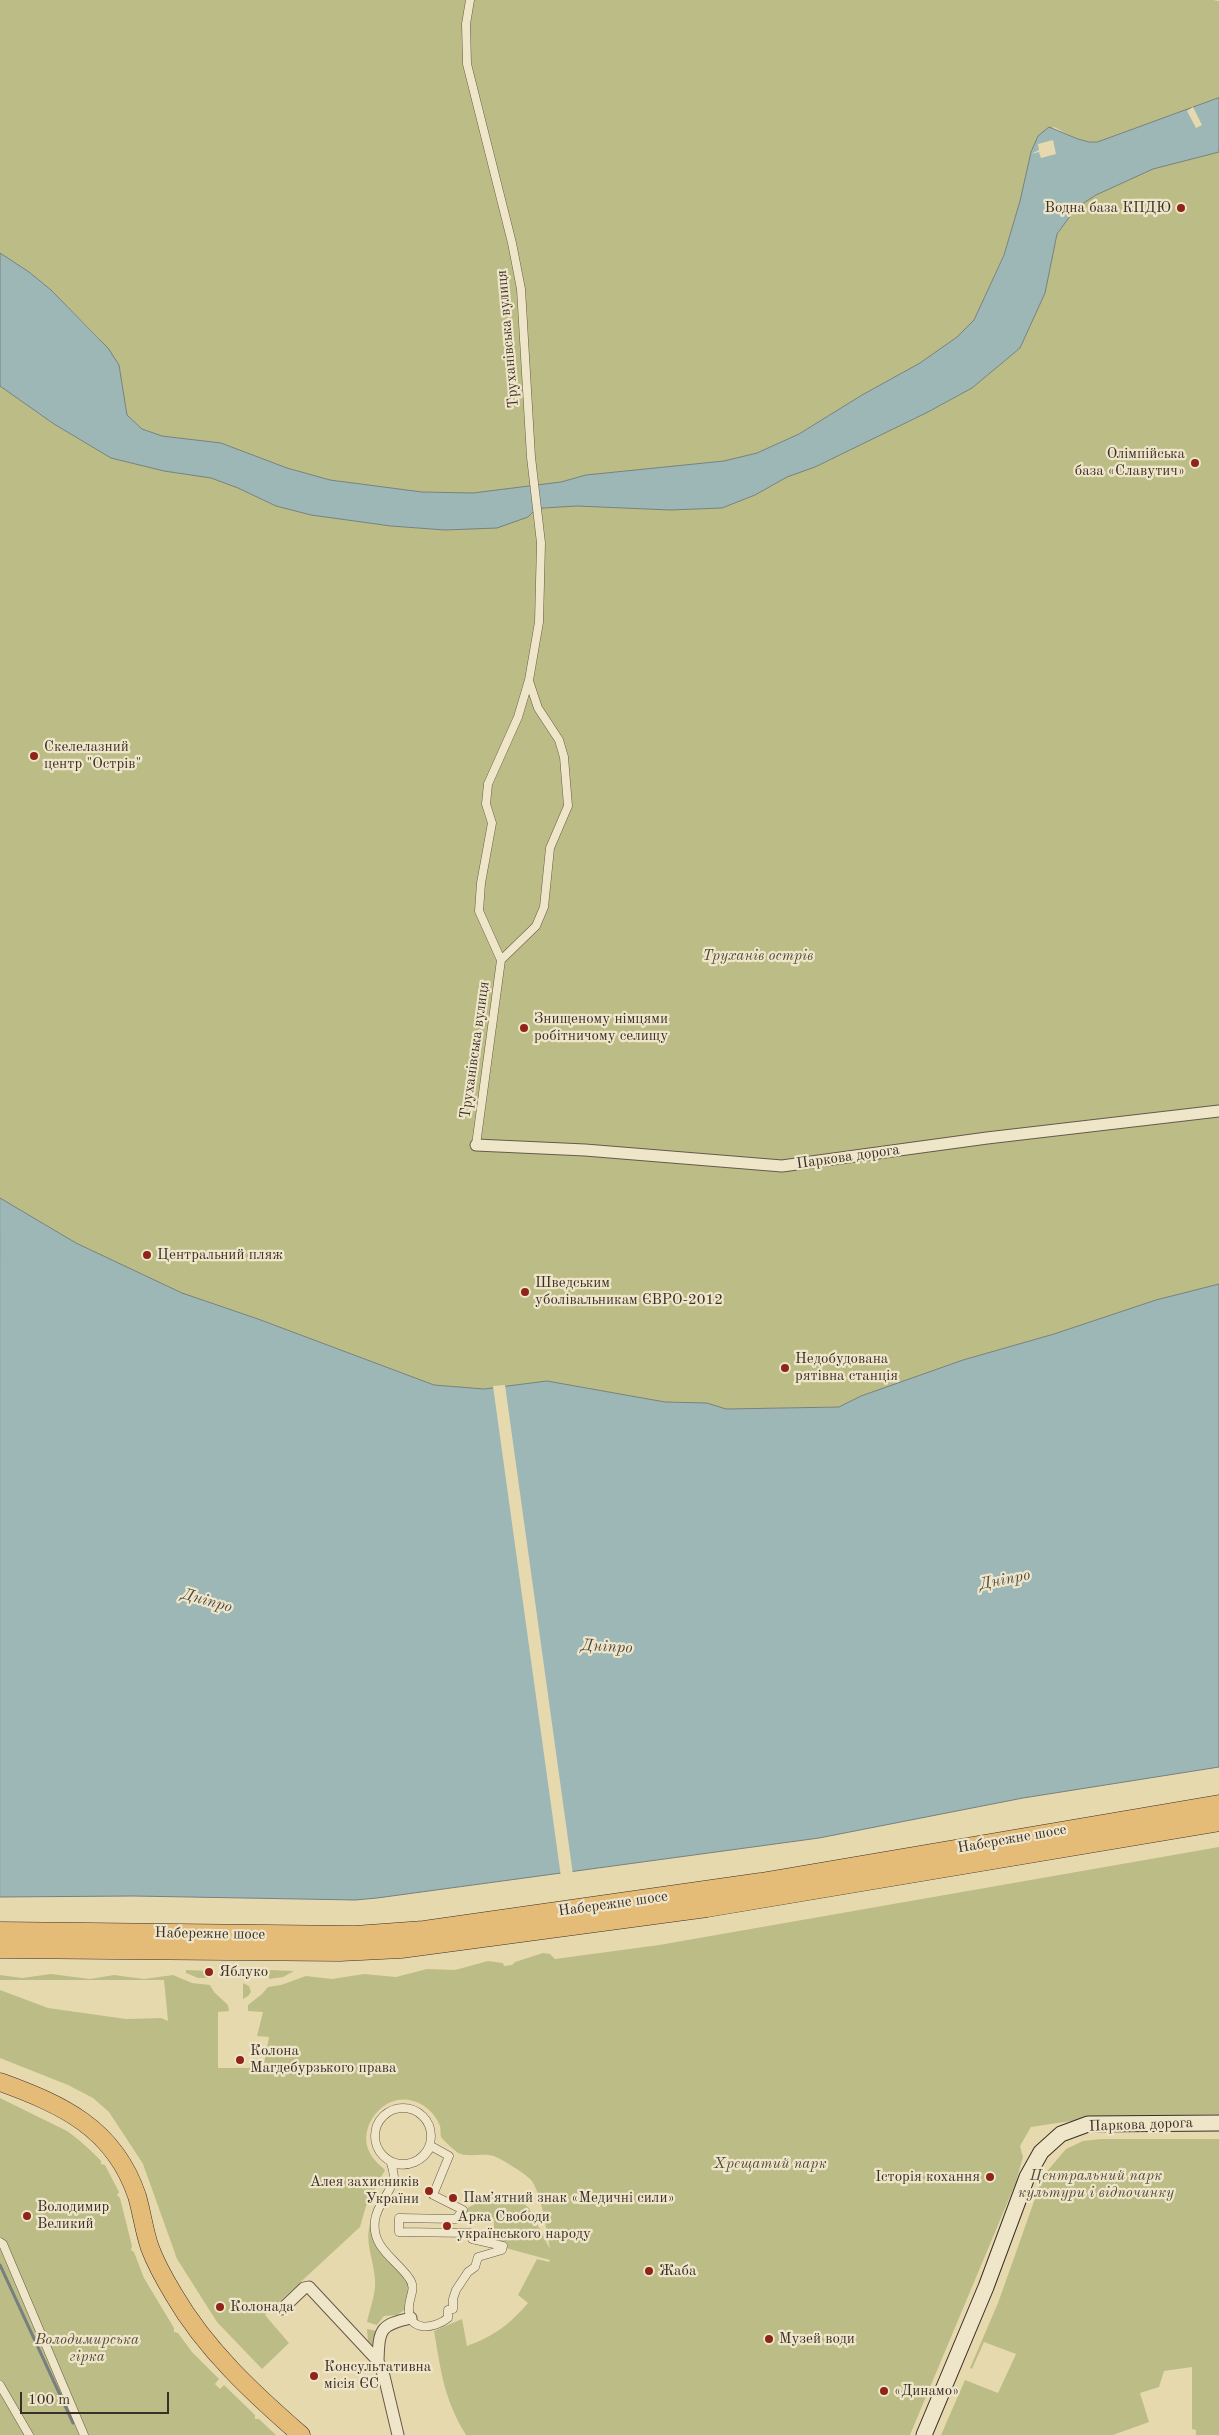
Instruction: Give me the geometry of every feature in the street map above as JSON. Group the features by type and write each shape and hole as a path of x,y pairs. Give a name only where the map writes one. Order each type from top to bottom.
{"main road":[{"name":"Набережне шосе","path":"0,1931 355,1935 424,1930 734,1886 1219,1804"},
{"name":"Набережне шосе","path":"0,1949 340,1952 400,1950 707,1908 1219,1822"},
{"path":"0,2082 51,2102 74,2115 92,2128 112,2148 129,2177 150,2247 174,2296 200,2334 233,2371 301,2435"},
{"name":"Паркова дорога","path":"924,2435 986,2286 1027,2177 1041,2152 1062,2134 1088,2124 1219,2123"}],"street":[{"name":"Труханівська вулиця","path":"470,0 466,24 467,64 512,243 520,289 533,482 541,543 539,622 529,680 518,717 488,784 486,804 492,823 481,883 479,911 501,960 476,1145"},
{"name":"Труханівська вулиця","path":"501,960 536,926 544,906 550,848 568,806 567,778 562,748 550,723 538,708 529,680"},
{"name":"Паркова дорога","path":"476,1145 585,1150 782,1166 987,1138 1219,1111"},
{"path":"403,2165 391,2162 394,2177 380,2201 375,2220 375,2232 384,2251 409,2278 412,2285 413,2294 409,2307 411,2318 416,2324 428,2328 441,2324 448,2318 448,2310 453,2308 452,2300 456,2290 464,2276 475,2267 477,2259 486,2254 494,2254 502,2250 502,2246 472,2239 470,2233 399,2232 399,2218 456,2219 464,2210 433,2195 449,2156 430,2146 425,2155 414,2163 403,2165 391,2162 384,2157 375,2141 378,2122 384,2115 402,2108 420,2113 431,2128 432,2137 428,2151 414,2163"},
{"path":"0,2242 3,2244 84,2435"},
{"path":"282,2308 304,2288 309,2287 378,2361 384,2376 398,2435"},
{"path":"378,2361 379,2339 383,2328 392,2322 411,2318"},
{"path":"0,2385 29,2435"}],"green space":[{"path":"0,0 1213,0 1219,1 1219,98 1097,142 1080,140 1054,127 1038,136 1031,152 1020,201 1004,254 974,320 957,337 920,363 862,395 799,434 757,453 724,461 586,475 561,482 473,493 422,492 330,480 287,468 221,443 162,436 142,429 127,415 119,365 99,338 51,290 29,272 0,253"},
{"name":"Труханів острів","path":"1219,152 1219,1284 1156,1300 1054,1334 963,1360 861,1396 839,1407 725,1409 707,1403 665,1402 547,1381 483,1389 434,1385 258,1319 182,1293 76,1243 0,1198 0,386 54,424 111,458 164,471 211,478 276,506 311,515 391,526 445,530 466,529 528,517 536,509 544,508 577,506 670,510 722,508 755,495 787,477 815,467 926,413 972,388 1020,348 1045,293 1057,234 1076,208 1096,195 1153,169"},
{"name":"Хрещатий парк","path":"1219,1847 1219,2114 1098,2117 1031,2127 1020,2146 1023,2157 1016,2182 910,2435 466,2435 448,2397 441,2372 434,2331 462,2319 467,2346 493,2334 514,2318 528,2303 518,2295 537,2259 549,2262 550,2260 472,2239 470,2233 494,2233 494,2219 456,2219 463,2210 493,2195 521,2201 529,2208 550,2249 541,2203 531,2180 514,2167 496,2157 458,2153 441,2137 440,2126 432,2113 419,2103 409,2100 391,2102 383,2106 377,2112 368,2128 367,2146 374,2159 385,2170 366,2206 360,2227 265,2315 289,2343 262,2369 217,2322 177,2259 143,2164 109,2112 93,2098 68,2085 0,2058 0,1990 48,2008 126,2019 161,2018 168,2021 164,1980 0,1980 0,1975 22,1978 51,1974 90,1979 114,1975 144,1979 173,1975 192,1983 210,1985 214,1992 228,2005 229,2011 218,2012 218,2068 263,2068 269,2037 257,2036 263,2012 248,2011 248,2005 268,1987 281,1985 306,1976 332,1979 364,1974 396,1977 427,1969 455,1970 488,1961 503,1963 504,1966 512,1965 515,1962 543,1953 550,1954 555,1959 659,1945"},
{"path":"186,1970 210,1971 210,1978 198,1978 186,1973"},
{"path":"268,1970 294,1971 283,1977 269,1979"},
{"path":"243,1983 249,1986 251,1992 243,1999"},
{"name":"Володимирська гірка","path":"0,2098 67,2131 92,2152 101,2161 101,2164 105,2165 119,2192 117,2195 120,2198 132,2246 131,2250 134,2252 144,2278 174,2328 174,2332 178,2333 192,2352 219,2379 215,2384 220,2389 224,2385 255,2415 255,2419 259,2419 276,2435 0,2435"},
{"name":"Центральний парк культури і відпочинку","path":"1101,2139 1219,2139 1219,2435 1196,2435 1196,2430 1192,2429 1192,2367 1164,2371 1159,2387 1140,2393 1149,2422 1113,2435 941,2435 965,2380 998,2393 1016,2354 984,2342 972,2369 970,2368 998,2303 1043,2176 1066,2149 1083,2141"},
{"path":"375,2211 378,2241 409,2278 409,2307 397,2315 384,2316 377,2325 367,2322 375,2285 368,2238"},
{"path":"367,2329 377,2331 371,2346 368,2342"}],"water":[{"path":"1219,98 1219,152 1153,169 1096,195 1076,208 1057,234 1045,293 1020,348 972,388 926,413 815,467 787,477 755,495 722,508 670,510 577,506 544,508 536,509 528,517 497,528 445,530 391,526 311,515 276,506 211,478 164,471 111,458 54,424 0,386 0,253 29,272 51,290 108,348 119,365 127,415 142,429 162,436 221,443 287,468 330,480 422,492 473,493 561,482 586,475 724,461 757,453 799,434 862,395 920,363 957,337 974,320 1004,255 1020,201 1031,152 1038,136 1049,127 1078,139 1097,142"},
{"name":"Дніпро","path":"0,1198 76,1243 182,1293 258,1319 434,1385 484,1389 547,1381 665,1402 707,1403 726,1409 839,1407 861,1396 963,1360 1054,1334 1156,1300 1219,1284 1219,1767 1023,1798 819,1838 377,1898 355,1900 133,1896 0,1897"}],"pier":[{"path":"1193,107 1202,125 1196,128 1187,111"},
{"path":"1053,140 1056,154 1041,158 1039,152 1031,154 1039,150 1038,144"},
{"path":"505,1385 573,1875 561,1877 493,1386"}],"waterway":[{"path":"0,2265 73,2423"}],"place":[{"name":"Водна база КПДЮ","path":"1181,208"},
{"name":"Олімпійська база «Славутич»","path":"1195,463"},
{"name":"Скелелазний центр \"Острів\"","path":"34,756"},
{"name":"Знищеному німцями робітничому селищу","path":"524,1028"},
{"name":"Центральний пляж","path":"147,1255"},
{"name":"Шведським уболівальникам ЄВРО-2012","path":"525,1292"},
{"name":"Недобудована рятівна станція","path":"785,1368"},
{"name":"Яблуко","path":"209,1972"},
{"name":"Колона Магдебурзького права","path":"240,2060"},
{"name":"Історія кохання","path":"990,2177"},
{"name":"Алея захисників України","path":"429,2191"},
{"name":"Памʼятний знак «Медичні сили»","path":"453,2198"},
{"name":"Володимир Великий","path":"27,2216"},
{"name":"Арка Свободи українського народу","path":"447,2226"},
{"name":"Жаба","path":"649,2271"},
{"name":"Колонада","path":"220,2307"},
{"name":"Музей води","path":"769,2339"},
{"name":"Консультативна місія ЄС","path":"314,2376"},
{"name":"«Динамо»","path":"884,2391"}]}
